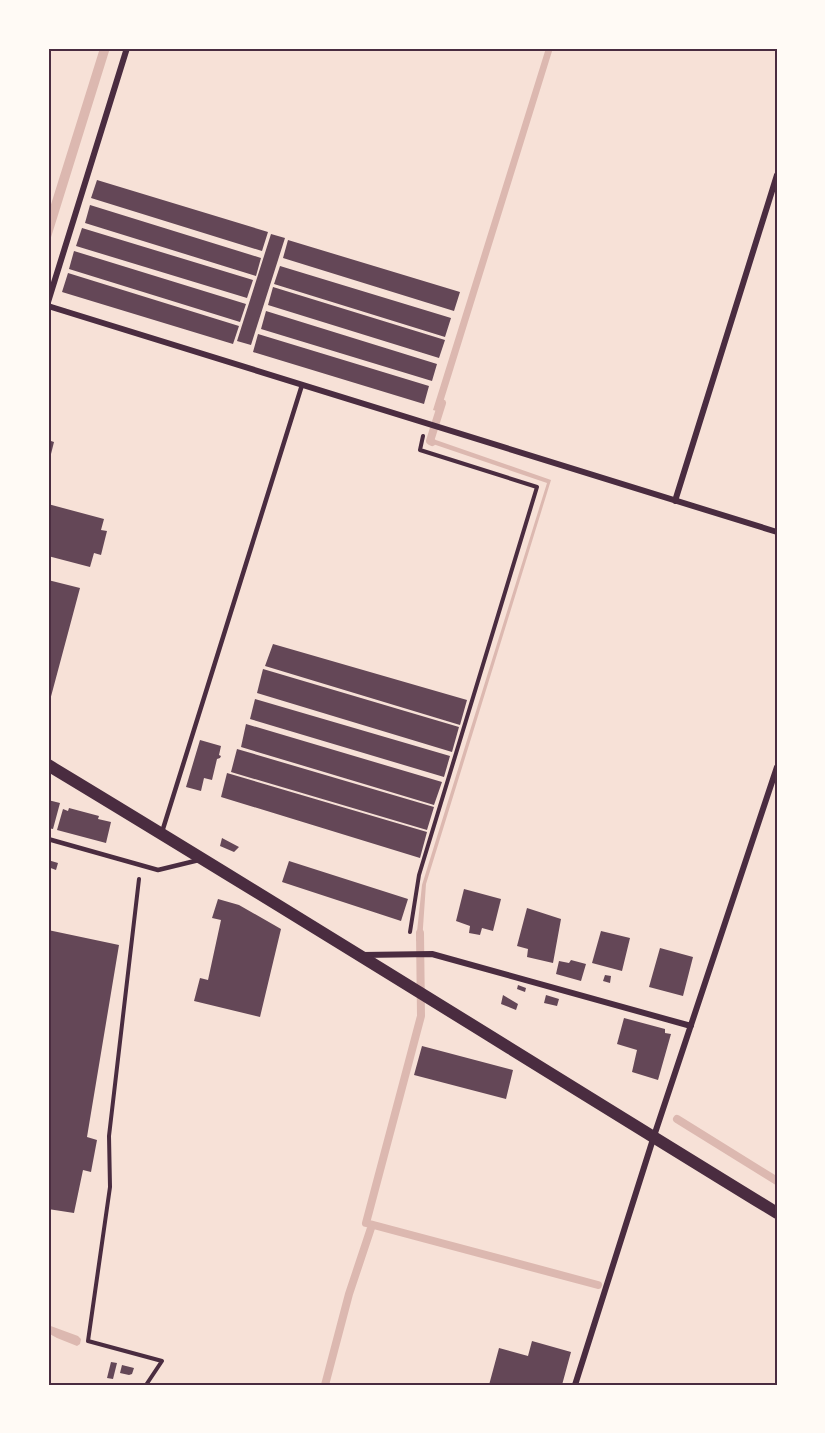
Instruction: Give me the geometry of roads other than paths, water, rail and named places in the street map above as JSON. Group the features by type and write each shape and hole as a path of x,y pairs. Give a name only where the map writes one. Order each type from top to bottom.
{"main road":[{"path":"48,765 777,1213"}],"street":[{"path":"127,48 48,304 777,532"},
{"path":"675,501 777,175"},
{"path":"575,1385 654,1136 777,767"},
{"path":"357,955 432,954 691,1026"}],"lane":[{"path":"162,834 302,385"},
{"path":"48,839 158,870 204,859"}],"waterway":[{"path":"432,442 430,441 442,403"},
{"path":"420,933 421,1016 366,1223 598,1285"},
{"path":"677,1119 777,1181"},
{"path":"325,1385 349,1294 372,1225"}]}
